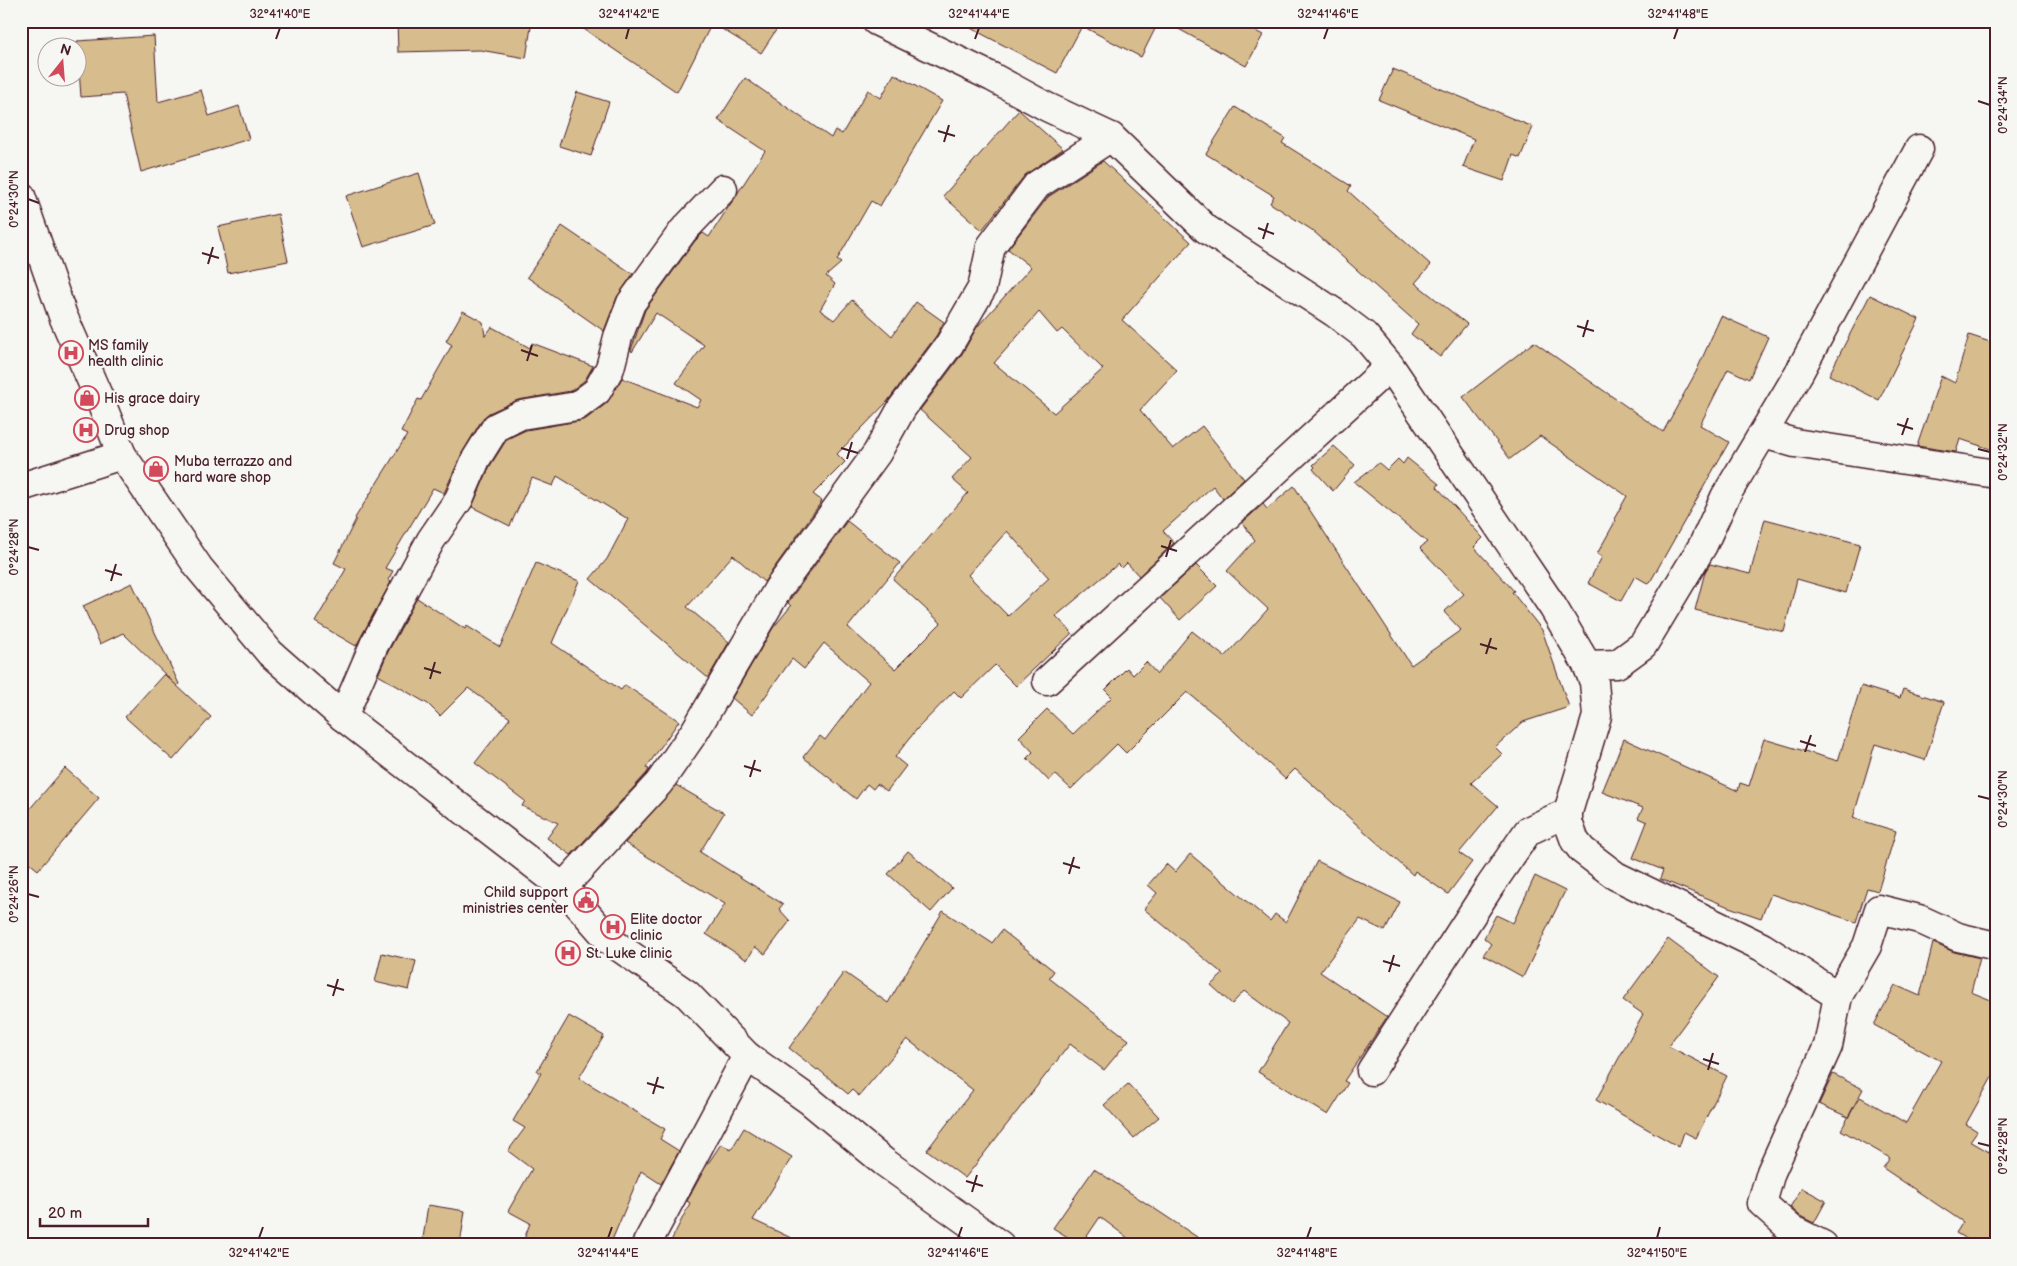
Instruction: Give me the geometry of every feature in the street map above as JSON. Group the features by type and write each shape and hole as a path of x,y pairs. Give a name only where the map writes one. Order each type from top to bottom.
{"street":[{"path":"876,21 992,76 1047,107 1111,137 1206,230 1335,313 1364,335 1390,366 1553,607 1587,664 1594,682 1597,716 1568,812 1568,822 1575,841 1582,850 1616,876 1762,947 1838,996"},
{"path":"563,888 659,783 696,731 778,589 877,453 902,408 949,345 982,288 991,246 1037,185 1111,137"},
{"path":"1587,664 1617,664 1642,645 1703,545 1725,497 1800,371 1919,150"},
{"path":"343,717 374,645 431,540 459,499 476,459 496,427 521,416 577,406 597,391 610,368 618,337 631,303 683,232 723,189"},
{"path":"21,196 62,316 100,400 122,455 199,568 264,646 343,717 563,888 610,941 687,994 748,1056 809,1100 884,1162 1000,1245"},
{"path":"1047,681 1390,366"},
{"path":"1764,434 1795,443 1996,474"},
{"path":"21,487 122,455"},
{"path":"1371,1071 1490,886 1528,831 1568,812"},
{"path":"1823,1245 1791,1229 1762,1203 1771,1172 1828,1046 1838,996 1867,946 1879,909 1919,919 1958,937 1996,946"},
{"path":"646,1245 748,1056"}],"building":[{"path":"397,21 532,21 526,58 480,50 398,52"},
{"path":"572,21 782,21 761,53 712,23 677,92"},
{"path":"957,21 1159,21 1141,57 1082,26 1057,73"},
{"path":"1164,21 1237,21 1263,35 1246,66"},
{"path":"154,36 158,102 201,90 209,116 239,106 249,139 141,172 123,94 81,97 80,88 88,88 88,40"},
{"path":"1393,69 1533,127 1520,158 1513,155 1504,181 1463,167 1474,139 1379,100"},
{"path":"894,74 942,101 880,206 871,201 837,260 841,263 826,276 835,284 820,310 834,320 852,300 892,336 916,302 944,322 936,336 887,402 837,454 845,462 813,494 822,501 764,582 733,555 687,607 729,642 708,678 590,579 607,559 628,519 557,476 553,486 532,478 510,526 472,507 490,466 507,439 526,430 586,419 607,403 622,378 697,407 701,400 676,383 704,345 656,313 632,352 631,350 645,310 695,241 703,233 709,237 765,151 718,120 745,78 831,138 835,130 842,134 868,90 881,98"},
{"path":"577,92 609,102 591,156 559,146"},
{"path":"1235,107 1285,138 1282,143 1351,186 1348,191 1431,265 1415,283 1467,324 1440,357 1411,334 1418,324 1312,230 1270,203 1274,196 1206,154"},
{"path":"1019,110 1063,149 1025,175 982,230 943,196"},
{"path":"1103,161 1191,242 1122,320 1177,370 1140,410 1173,449 1202,426 1244,479 1223,499 1213,486 1163,531 1174,543 1139,576 1127,563 1122,568 1118,564 1056,616 1072,633 1016,686 995,665 961,698 954,691 917,729 895,757 906,766 887,791 877,784 873,789 867,784 856,799 803,757 820,736 825,740 869,682 824,643 804,669 792,659 752,715 732,698 773,628 791,606 788,603 791,598 847,521 900,563 848,627 895,669 941,623 893,579 968,493 952,479 972,457 920,410 962,354 977,327 1031,267 1008,249 1048,197","holes":["1039,312 1057,333 1062,329 1103,369 1054,413 994,363","1007,531 1049,578 1008,616 968,575"]},
{"path":"419,173 435,225 363,247 346,196"},
{"path":"278,214 288,261 228,273 218,227"},
{"path":"562,226 633,274 617,297 604,331 527,277"},
{"path":"1870,295 1919,319 1879,400 1829,375"},
{"path":"463,311 483,322 485,336 492,327 530,348 532,343 593,366 585,380 571,391 518,400 489,413 483,418 462,453 444,493 433,488 385,568 393,571 388,580 391,582 356,646 315,622 346,569 334,563 355,518 407,435 401,432 418,399 421,400 452,345 446,341"},
{"path":"1721,316 1768,337 1749,379 1728,369 1700,425 1729,442 1649,584 1635,576 1621,601 1588,583 1602,557 1597,554 1627,496 1540,436 1510,459 1463,397 1534,342 1663,432 1696,372"},
{"path":"1969,335 1996,344 1996,451 1960,439 1956,452 1917,446 1941,376 1955,383"},
{"path":"1334,446 1355,465 1333,491 1313,469 1315,467 1313,465"},
{"path":"1407,458 1439,484 1437,487 1483,538 1474,547 1514,591 1512,592 1542,630 1569,707 1523,722 1495,747 1502,754 1471,783 1498,806 1459,853 1472,862 1448,894 1415,871 1413,875 1295,769 1285,779 1223,721 1187,692 1126,753 1117,744 1071,789 1055,774 1049,781 1027,758 1033,752 1019,737 1047,709 1073,734 1112,697 1105,690 1127,668 1133,675 1146,662 1157,674 1192,631 1225,657 1268,609 1227,571 1255,540 1242,523 1263,504 1267,509 1294,486 1411,665 1461,630 1444,612 1464,594 1420,548 1427,542 1354,482 1379,463 1387,470 1398,459 1403,464"},
{"path":"1765,519 1860,544 1846,593 1797,579 1784,632 1695,610 1705,572 1710,564 1750,574"},
{"path":"536,563 579,581 552,643 621,690 625,685 679,721 646,768 649,769 647,773 571,855 547,838 558,823 522,806 525,801 475,763 510,718 468,688 440,716 428,704 378,675 417,598 465,629 467,626 500,647"},
{"path":"1196,565 1217,586 1180,620 1160,598"},
{"path":"132,583 179,684 177,686 123,633 100,644 83,606"},
{"path":"164,674 211,717 173,760 125,717"},
{"path":"1861,686 1900,698 1903,689 1944,702 1925,760 1875,744 1853,818 1896,831 1878,891 1867,888 1856,922 1771,894 1761,918 1660,879 1663,870 1633,858 1647,822 1638,818 1643,808 1602,792 1624,739 1738,791 1740,783 1749,786 1764,739 1838,761"},
{"path":"65,768 99,798 38,870 21,856 21,819"},
{"path":"676,785 724,813 700,852 783,904 779,909 790,921 765,954 755,947 747,960 706,934 725,904 625,843"},
{"path":"908,851 952,888 931,912 888,874"},
{"path":"1190,854 1270,921 1275,914 1286,922 1317,861 1400,902 1385,931 1360,919 1320,972 1387,1017 1344,1081 1348,1083 1328,1115 1258,1072 1288,1023 1244,991 1232,1004 1211,985 1223,974 1144,909 1157,893 1148,885 1166,864 1175,872"},
{"path":"1535,876 1565,891 1523,977 1483,955 1491,944 1484,938 1496,915 1513,923"},
{"path":"943,911 992,943 1002,930 1054,971 1049,978 1129,1040 1104,1070 1070,1044 965,1178 927,1150 973,1090 907,1039 859,1096 852,1090 848,1094 789,1048 844,972 888,1003"},
{"path":"1668,939 1719,977 1668,1046 1727,1076 1696,1138 1684,1132 1679,1147 1596,1100 1643,1014 1623,1000"},
{"path":"1933,943 1954,952 1980,958 1971,992 1996,1002 1996,1070 1966,1124 1977,1131 1970,1141 1996,1156 1996,1245 1977,1245 1956,1233 1963,1222 1883,1168 1890,1158 1841,1130 1860,1097 1906,1123 1941,1061 1874,1025 1895,985 1920,996"},
{"path":"382,953 416,961 409,990 375,982"},
{"path":"569,1016 604,1036 579,1078 665,1129 660,1139 679,1151 661,1184 641,1171 610,1245 522,1245 530,1223 508,1211 532,1169 508,1151 525,1128 513,1121 541,1073 537,1071"},
{"path":"1833,1074 1863,1089 1848,1117 1819,1104"},
{"path":"1128,1084 1159,1117 1134,1138 1104,1105"},
{"path":"744,1128 792,1157 753,1220 806,1245 669,1245 690,1203 687,1201 705,1168 721,1144 731,1150"},
{"path":"1094,1169 1209,1245 1137,1245 1100,1217 1081,1245 1053,1228"},
{"path":"1802,1188 1826,1201 1814,1223 1800,1216 1790,1207"},
{"path":"428,1205 465,1211 460,1245 422,1245"},
{"path":"1774,1235 1781,1241 1788,1245 1769,1245"}],"place":[{"name":"MS family health clinic","path":"71,353"},
{"name":"His grace dairy","path":"87,398"},
{"name":"Drug shop","path":"86,430"},
{"name":"Muba terrazzo and hard ware shop","path":"156,469"},
{"name":"Child support ministries center","path":"586,900"},
{"name":"Elite doctor clinic","path":"613,927"},
{"name":"St. Luke clinic","path":"568,953"}]}
